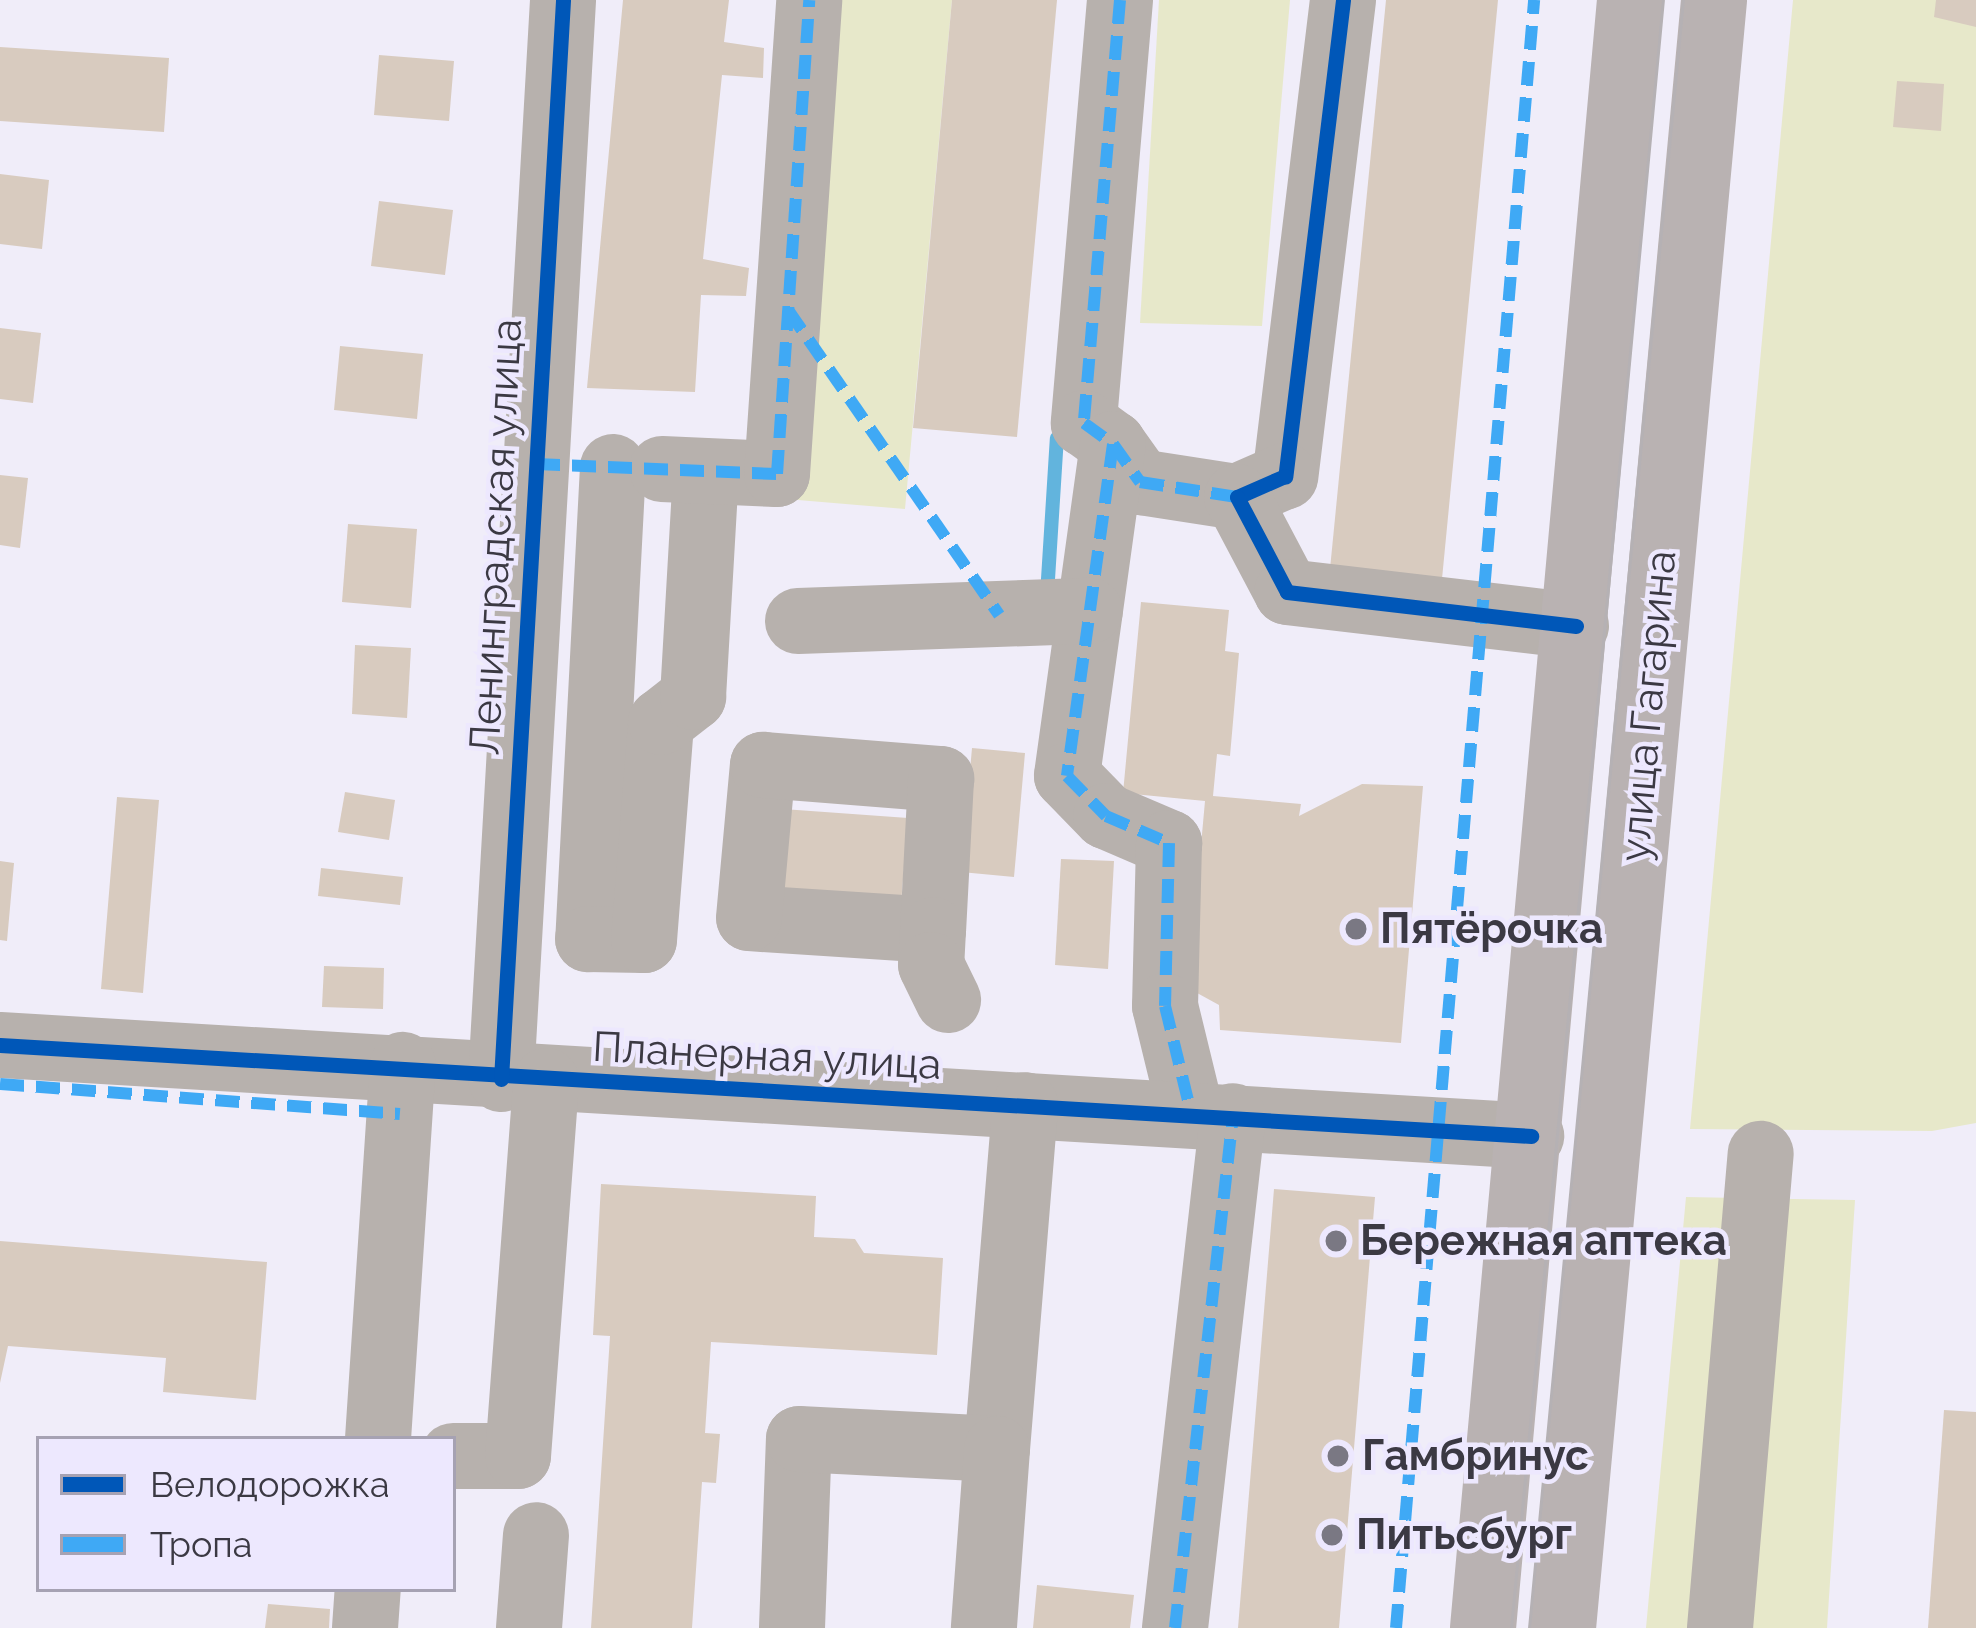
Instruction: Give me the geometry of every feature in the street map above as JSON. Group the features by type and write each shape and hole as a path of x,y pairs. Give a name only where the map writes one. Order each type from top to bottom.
{"main road":[{"name":"улица Гагарина","path":"1484,1628 1630,0"},
{"name":"улица Гагарина","path":"1563,1628 1714,0"},
{"path":"1531,1136 1607,1143"}],"street":[{"name":"Ленинградская улица","path":"456,1456 518,1456 536,464 562,0"},
{"path":"536,464 777,475 809,0"},
{"path":"1120,0 1084,423 1113,443 1139,482 1237,497 1285,476 1343,0"},
{"path":"1113,443 1067,776 1106,816 1169,843 1166,1006 1212,1115 1175,1628"},
{"path":"613,467 588,939 644,940 661,722 693,698 706,471"},
{"path":"1237,497 1287,592 1576,626"},
{"path":"798,620 1090,611"},
{"path":"945,1101 948,1000 964,986 952,909"},
{"name":"Планерная улица","path":"0,1045 403,1064 524,1080 1531,1136"},
{"path":"378,1436 403,1064"},
{"path":"984,1628 1025,1105"},
{"path":"1720,1628 1761,1154"},
{"path":"792,1628 799,1439 997,1449"},
{"path":"529,1628 536,1535"},
{"path":"365,1628 368,1592"}],"green space":[{"path":"829,0 952,0 905,509 786,499"},
{"path":"1159,0 1290,0 1262,326 1140,323"},
{"path":"1793,0 1976,0 1976,1123 1932,1131 1690,1129"},
{"path":"1686,1197 1855,1200 1827,1628 1646,1628"}],"building":[{"path":"623,0 729,0 724,42 764,48 763,78 722,75 703,259 749,268 746,296 701,295 695,392 587,388"},
{"path":"952,0 1057,0 1017,437 913,428"},
{"path":"1386,0 1498,0 1442,579 1330,569"},
{"path":"1936,0 1976,0 1976,27 1934,17"},
{"path":"0,47 169,58 164,132 0,121"},
{"path":"379,55 454,61 449,121 374,115"},
{"path":"1897,81 1944,84 1941,131 1893,127"},
{"path":"0,174 49,180 42,249 0,244"},
{"path":"379,201 453,210 445,275 371,266"},
{"path":"0,328 41,333 33,403 0,399"},
{"path":"340,346 423,354 417,419 334,410"},
{"path":"0,475 28,478 20,548 0,545"},
{"path":"348,524 417,529 411,608 342,602"},
{"path":"1141,602 1229,610 1225,651 1239,653 1230,756 1217,754 1213,796 1301,804 1299,816 1362,784 1423,786 1401,1043 1220,1030 1219,1005 1188,988 1205,801 1123,793"},
{"path":"355,645 411,648 407,718 352,714"},
{"path":"972,748 1025,753 1014,877 961,872"},
{"path":"345,792 395,800 389,840 338,832"},
{"path":"117,797 159,800 143,993 101,989"},
{"path":"783,809 908,818 901,904 776,895"},
{"path":"1061,859 1114,861 1108,969 1055,965"},
{"path":"0,861 14,863 7,941 0,940"},
{"path":"321,868 403,877 400,905 318,896"},
{"path":"324,966 384,968 383,1009 322,1007"},
{"path":"601,1184 816,1196 814,1237 855,1239 864,1253 943,1258 937,1355 711,1342 705,1433 720,1434 716,1483 702,1482 692,1628 591,1628 610,1336 593,1335"},
{"path":"1274,1189 1375,1197 1339,1628 1238,1628"},
{"path":"0,1241 267,1262 256,1400 163,1392 166,1358 8,1346 0,1383"},
{"path":"1944,1410 1976,1412 1976,1628 1928,1628"},
{"path":"1037,1585 1134,1595 1130,1628 1033,1628"},
{"path":"268,1604 330,1609 329,1628 265,1628"}],"waterway":[{"path":"1047,595 1057,438"}],"tram line":[{"path":"1511,1628 1663,0"},
{"path":"1529,1628 1683,0"}],"marked path":[{"path":"536,464 777,474 809,0"},
{"path":"1120,0 1084,423 1113,444 1140,482 1237,497"},
{"path":"1396,1628 1534,0"},
{"path":"788,310 999,615"},
{"path":"1113,444 1067,776 1106,816 1169,843 1165,1006 1191,1113"},
{"path":"0,1084 400,1114"},
{"path":"1175,1628 1233,1116"}],"cycle path":[{"path":"501,1079 563,0"},
{"path":"1343,0 1285,476 1237,497 1287,592 1576,626"},
{"path":"0,1045 1531,1136"}],"place":[{"name":"Пятёрочка","path":"1356,929"},
{"name":"Бережная аптека","path":"1336,1241"},
{"name":"Гамбринус","path":"1338,1456"},
{"name":"Питьсбург","path":"1332,1535"}]}
